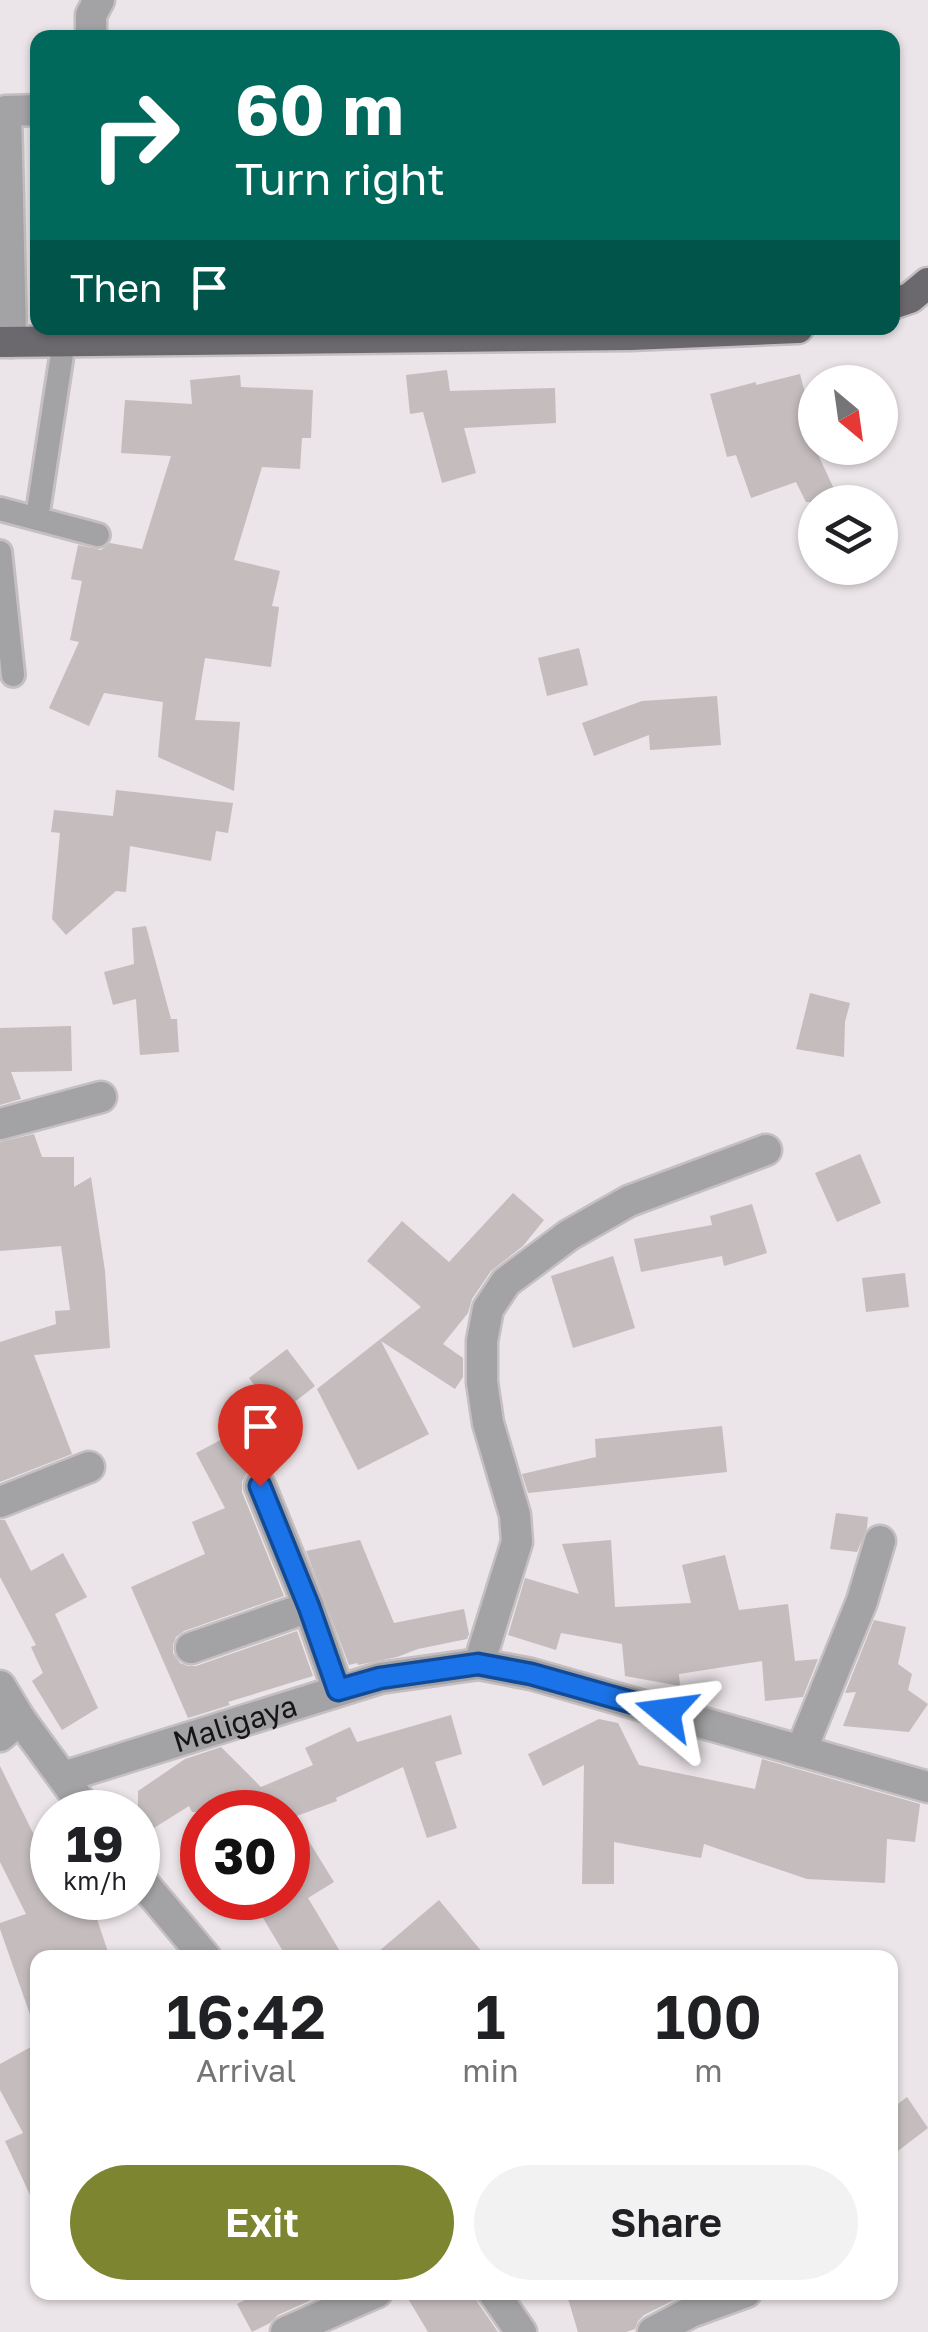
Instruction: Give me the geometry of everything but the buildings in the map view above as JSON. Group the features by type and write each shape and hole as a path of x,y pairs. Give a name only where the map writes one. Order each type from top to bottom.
{"main road":[{"path":"900,301 928,282"},
{"path":"5,342 631,335"}],"street":[{"path":"91,30 91,16 99,0"},
{"path":"5,342 6,112 30,110"},
{"path":"0,1124 101,1098"},
{"path":"478,1664 518,1542 516,1515 488,1423 482,1382 482,1341 488,1309 506,1282 568,1235 628,1201 766,1150"},
{"path":"0,1502 89,1466"},
{"path":"260,1486 338,1690"},
{"path":"802,1751 862,1601 880,1542"},
{"path":"191,1648 309,1607"},
{"name":"Maligaya","path":"63,1777 380,1678 478,1664 531,1674 928,1787"},
{"path":"0,1686 10,1728 72,1790"},
{"path":"160,1903 199,1950"},
{"path":"286,2332 359,2300"},
{"path":"499,2300 521,2332"},
{"path":"653,2332 724,2300"}],"lane":[{"path":"36,518 64,342"},
{"path":"0,510 98,535"},
{"path":"0,552 13,675"}],"route":[{"path":"260,1486 338,1690 380,1678 478,1664 531,1674 666,1712"}]}
